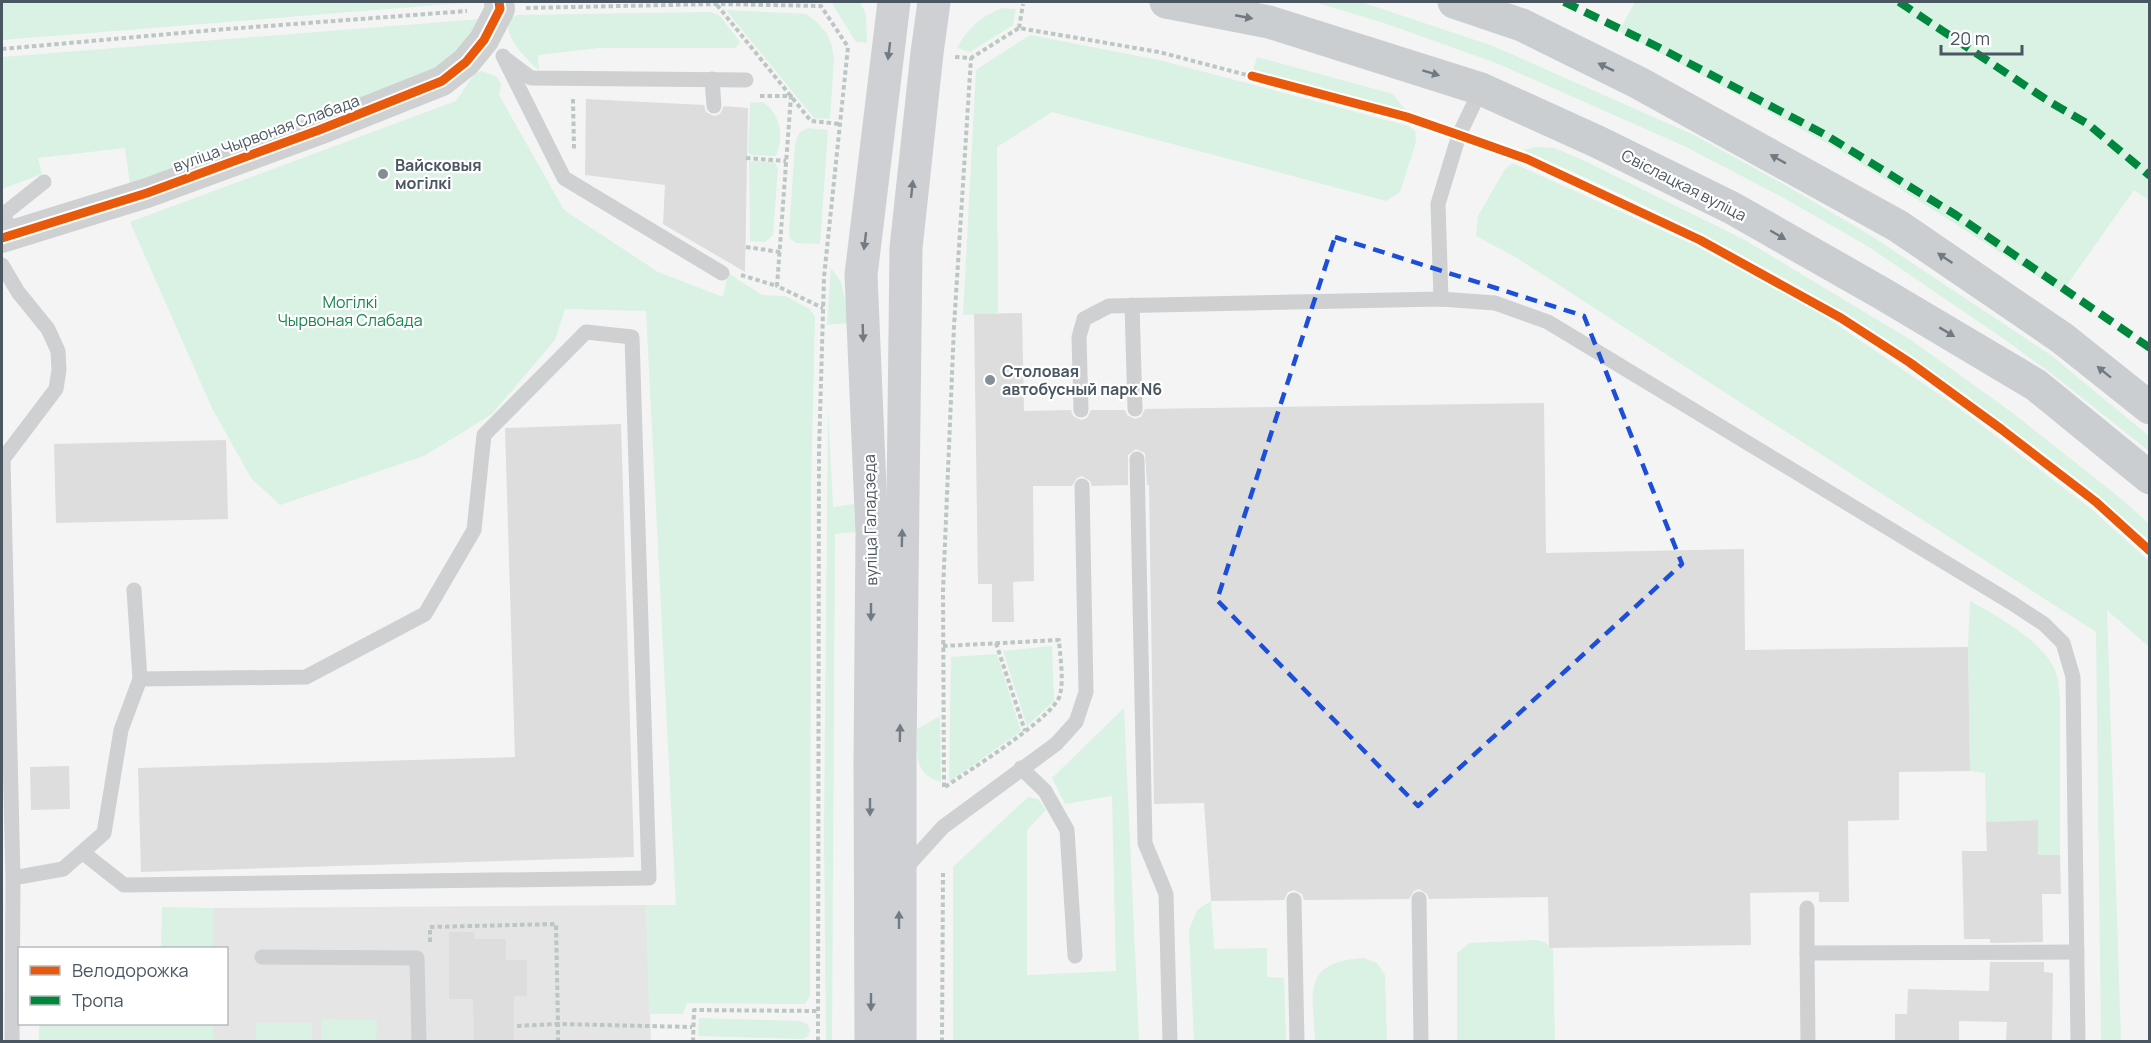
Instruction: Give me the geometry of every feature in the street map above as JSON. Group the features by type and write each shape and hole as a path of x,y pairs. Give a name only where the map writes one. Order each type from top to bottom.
{"main road":[{"name":"вуліца Галадзеда","path":"871,1041 872,534 861,275 894,2"},
{"name":"вуліца Галадзеда","path":"900,1041 899,876 906,248 934,2"},
{"name":"Свіслацкая вуліца","path":"1166,2 1269,22 1481,88 1598,142 1732,208 2036,385 2150,478"},
{"path":"1454,2 1522,25 1639,83 1899,226 2062,338 2150,408"}],"street":[{"name":"вуліца Чырвоная Слабада","path":"6,236 147,193 319,130 442,81 466,62 494,48 500,5"}],"lane":[{"path":"494,48 531,78 746,80"},
{"path":"494,48 564,178 722,273"},
{"path":"712,79 714,106"},
{"path":"1441,299 1438,204 1459,135 1481,88"},
{"path":"6,236 4,214 44,182"},
{"path":"2,265 18,292 48,329 58,351 59,370 56,389 3,459 5,700 13,878 7,976 12,1041"},
{"path":"1081,410 1079,337 1084,319 1109,306 1441,299 1495,303 1548,322 2012,603 2043,624 2063,644 2073,677 2078,1041"},
{"path":"1132,305 1135,409"},
{"path":"82,852 124,885 648,878 632,337 586,332 484,435 474,530 425,614 306,677 140,680"},
{"path":"1137,459 1145,843 1166,894 1170,1041"},
{"path":"899,876 944,827 1056,744 1076,722 1086,692 1082,486"},
{"path":"13,878 63,868 104,833 121,730 140,680 134,590"},
{"path":"1021,768 1045,791 1067,830 1075,956"},
{"path":"1419,899 1421,1041"},
{"path":"1294,900 1297,1041"},
{"path":"1807,908 1808,1041"},
{"path":"1808,953 2077,952"},
{"path":"262,957 417,958 419,1041"}],"path":[{"path":"717,4 811,121 840,124"},
{"path":"2,49 500,5 821,4 848,47 824,277 823,308 819,452 818,1041"},
{"path":"1019,28 1023,4"},
{"path":"951,57 971,58 1019,28 1159,52 1407,117 1527,159 1700,240 1841,318 1909,362 2001,429 2096,502 2150,550"},
{"path":"943,646 1059,640 1061,682 1059,698 1043,718 945,788 943,646 943,591 954,326 971,58"},
{"path":"791,96 777,286 823,308"},
{"path":"746,158 786,161"},
{"path":"746,248 780,252"},
{"path":"996,643 1025,730"},
{"path":"942,1041 943,873"},
{"path":"430,950 430,927 556,924 558,1041"},
{"path":"693,1041 694,1010 818,1011"},
{"path":"514,1026 558,1024 692,1027"}],"highlighted area":[{"path":"1335,237 1584,316 1682,564 1418,806 1217,600"}],"shaded area":[{"path":"646,905 651,1041 213,1041 213,1025 228,1025 228,947 213,947 213,908"}],"green space":[{"path":"2,2 476,2 2,40"},
{"path":"833,2 860,2 866,14 867,43 856,42"},
{"path":"1314,2 1361,2 1493,46 1694,135 1870,235 2052,356 2149,436 2149,451 2052,374 2001,337 1869,247 1782,197 1684,146 1496,63 1384,23"},
{"path":"1635,2 2149,2 2149,200 2134,190 2062,292 1836,148 1619,31"},
{"path":"1003,8 1016,9 1013,25 970,52 957,48 976,23 988,14"},
{"path":"726,10 806,14 818,23 827,34 834,59 830,119 814,118"},
{"path":"711,12 720,16 740,42 735,48 599,48 538,55 539,70 514,43 508,27 510,20 517,15"},
{"path":"481,19 466,47 428,76 130,185 125,148 38,158 42,174 2,189 2,57"},
{"path":"1030,35 1159,60 1409,126 1415,131 1416,142 1400,192 1386,201 1052,112 997,147 998,313 963,315 976,70"},
{"path":"1257,57 1393,94 1407,112 1253,71"},
{"name":"Могілкі Чырвоная Слабада","path":"482,71 497,77 501,84 499,95 567,212 658,272 723,297 728,273 762,295 785,296 810,309 815,317 811,488 810,996 805,1004 687,1003 683,1014 649,1014 646,905 676,905 646,311 565,309 555,340 492,414 424,456 280,505 251,478 212,408 130,222 456,101 475,73"},
{"path":"763,102 774,113 779,126 780,141 776,156 751,155 748,152 750,103"},
{"path":"808,128 828,130 820,244 796,243 790,238 789,232 795,144 799,133"},
{"path":"1536,147 1554,148 1585,161 1745,240 1911,340 2010,411 2124,501 2149,524 2149,540 1993,416 1917,360 1870,329 1786,279 1700,233 1523,150"},
{"path":"749,161 774,162 778,168 773,235 765,242 750,241"},
{"path":"1513,163 1694,245 1820,313 1959,408 2090,508 2149,561 2149,647 2107,610 2121,1041 2101,1041 2096,632 1517,258 1476,236 1478,216 1505,169"},
{"path":"831,268 841,282 850,323 827,325"},
{"path":"828,408 833,507 854,504 855,532 835,534 832,1041 826,1042 824,832"},
{"path":"1970,601 2021,632 2033,642 2052,664 2057,676 2060,699 2060,855 2038,855 2037,820 1986,822 1985,773 1970,771 1968,647"},
{"path":"1052,646 1054,701 1027,726 1003,651"},
{"path":"997,654 1021,731 949,782 951,657"},
{"path":"1124,708 1139,1041 953,1041 953,867 1028,797 1038,799 1046,810 1027,830 1027,975 1116,971 1112,796 1065,804 1052,778"},
{"path":"940,716 941,782 925,774 918,762 917,754 917,729"},
{"path":"1211,901 1214,949 1267,948 1267,977 1284,978 1286,1041 1194,1041 1189,930 1197,910"},
{"path":"162,907 213,908 213,947 161,947"},
{"path":"1536,940 1544,942 1553,949 1555,1041 1457,1042 1457,953 1470,943"},
{"path":"1364,958 1377,963 1385,975 1387,1041 1315,1041 1313,994 1320,973 1329,966"},
{"path":"699,1018 800,1021 808,1025 810,1030 808,1036 803,1039 698,1036"},
{"path":"322,1019 377,1020 376,1041 321,1041"},
{"path":"256,1023 312,1023 312,1041 256,1041"},
{"path":"39,1025 213,1025 213,1041 39,1041"}],"building":[{"path":"586,99 704,105 706,112 714,116 720,114 724,106 748,108 745,272 663,224 665,185 585,175"},
{"path":"1022,313 1024,411 1071,410 1073,416 1081,420 1087,418 1091,410 1125,410 1127,415 1135,419 1141,417 1145,409 1544,403 1546,553 1744,549 1745,650 1968,647 1970,771 1899,772 1899,820 1848,821 1849,902 1819,902 1819,892 1750,893 1751,945 1549,948 1548,897 1429,899 1427,894 1419,889 1414,891 1409,899 1304,900 1302,894 1294,890 1288,892 1284,900 1211,901 1204,803 1154,804 1149,485 1147,485 1145,453 1136,449 1128,455 1128,485 1092,486 1090,481 1082,476 1077,478 1072,486 1033,486 1034,581 1013,582 1014,622 992,622 992,584 978,584 974,314"},
{"path":"621,424 634,857 141,872 138,768 515,757 505,428"},
{"path":"226,440 228,519 56,523 54,444"},
{"path":"69,766 70,809 31,810 30,767"},
{"path":"2038,820 2038,855 2060,855 2061,894 2042,894 2043,942 1990,943 1990,939 1964,939 1962,851 1987,851 1986,822"},
{"path":"449,932 474,932 474,939 506,939 506,960 527,960 527,996 514,996 514,1041 474,1041 473,999 449,999"},
{"path":"1990,962 2044,962 2044,972 2053,973 2052,1041 2006,1041 2007,1022 1959,1021 1959,1041 1895,1041 1895,1014 1907,1014 1908,989 1989,991"}],"marked path":[{"path":"1564,2 1658,47 1824,134 1956,215 2150,348"},
{"path":"1899,2 2050,102 2088,124 2150,176"}],"cycle path":[{"path":"2,238 147,193 319,130 442,81 466,62 484,40 500,9 499,2"},
{"path":"1252,76 1407,117 1527,159 1700,240 1841,318 1909,362 2096,502 2150,551"}],"place":[{"name":"Вайсковыя могілкі","path":"383,174"},
{"name":"Столовая автобусный парк N6","path":"990,380"}]}
